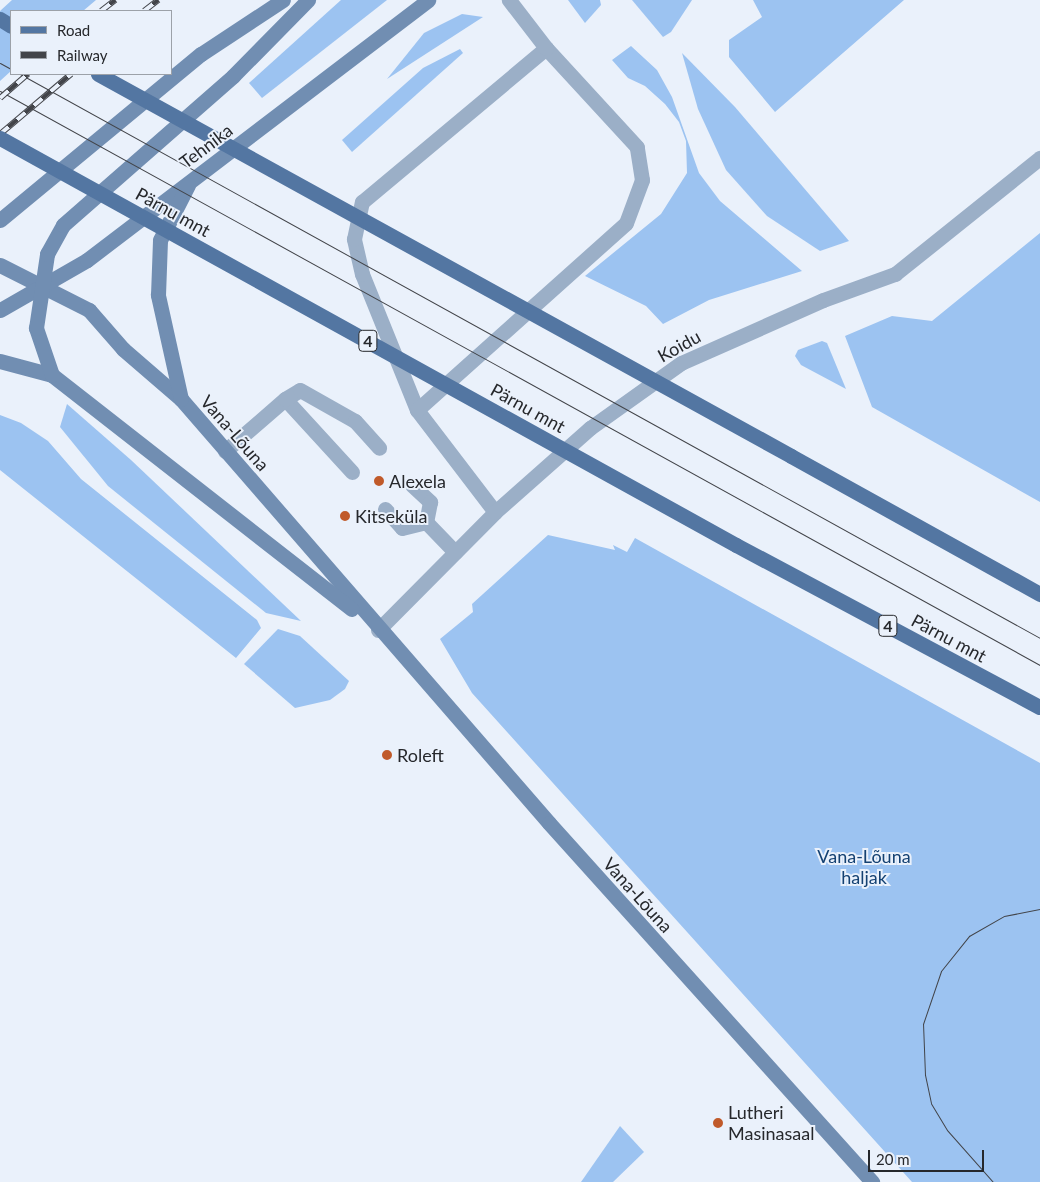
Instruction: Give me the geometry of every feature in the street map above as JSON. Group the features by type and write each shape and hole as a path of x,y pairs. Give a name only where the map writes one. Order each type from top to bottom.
{"main road":[{"path":"100,75 1040,594"},
{"name":"Pärnu mnt","path":"0,138 736,544 1040,707"}],"street":[{"path":"0,220 201,54 283,0"},
{"path":"52,375 36,328 47,254 63,225 233,76 308,0"},
{"name":"Tehnika","path":"0,310 88,260 428,0"},
{"path":"417,410 626,223 642,180 637,147 546,48 509,0"},
{"path":"495,512 417,410 362,274 354,239 362,202 546,48"},
{"name":"Koidu","path":"378,630 495,512 590,428 681,363 823,300 895,274 1040,158"},
{"path":"180,399 158,286 160,240 190,182"},
{"name":"Vana-Lõuna","path":"0,265 89,310 123,349 180,399 378,630 872,1182"},
{"name":"Vana-Lõuna","path":"0,361 52,375 378,630"},
{"path":"225,451 285,398 300,390 355,421 379,448"},
{"path":"285,398 352,472"},
{"path":"412,485 430,502 426,522"},
{"path":"385,509 402,528 426,522"},
{"path":"426,522 455,552"}],"green space":[{"path":"12,0 96,0 84,10 10,10 10,72 0,81 0,11"},
{"path":"341,0 387,0 262,98 249,83"},
{"path":"568,0 600,0 601,5 585,23"},
{"path":"632,0 692,0 671,32 663,37"},
{"path":"753,0 904,0 775,112 729,57 729,40 762,17"},
{"path":"462,14 483,17 387,79 424,33"},
{"path":"631,46 657,70 672,97 699,173 720,201 802,271 709,300 663,324 646,306 585,276 661,214 687,173 686,141 679,122 665,104 645,86 628,78 612,60"},
{"path":"460,49 463,53 352,152 342,140 423,68"},
{"path":"682,53 735,107 849,241 820,251 767,216 726,170 698,109"},
{"path":"1040,233 1040,502 872,407 845,336 892,316 932,321"},
{"path":"822,341 827,343 846,389 801,365 795,356 798,350"},
{"path":"67,404 131,460 301,621 266,613 108,486 60,427"},
{"path":"0,415 21,423 48,441 81,479 257,620 261,628 236,658 0,470"},
{"name":"Vana-Lõuna haljak","path":"548,535 615,550 613,545 627,552 635,538 1040,763 1040,1182 912,1182 472,693 440,639 473,612 472,604"},
{"path":"278,629 300,636 349,681 345,689 330,700 295,708 244,664"},
{"path":"620,1126 644,1152 613,1182 581,1182"}],"tram line":[{"path":"0,63 10,68"},
{"path":"22,75 1040,638"},
{"path":"0,91 1040,665"},
{"path":"993,1182 947,1130 931,1103 925,1075 923,1024 941,971 969,936 1004,916 1040,909"}],"railway":[{"path":"102,10 115,0"},
{"path":"145,10 158,0"},
{"path":"0,98 27,75"},
{"path":"0,134 70,75"}],"place":[{"name":"Alexela","path":"379,481"},
{"name":"Kitseküla","path":"345,516"},
{"name":"Roleft","path":"387,755"},
{"name":"Lutheri Masinasaal","path":"718,1123"}]}
